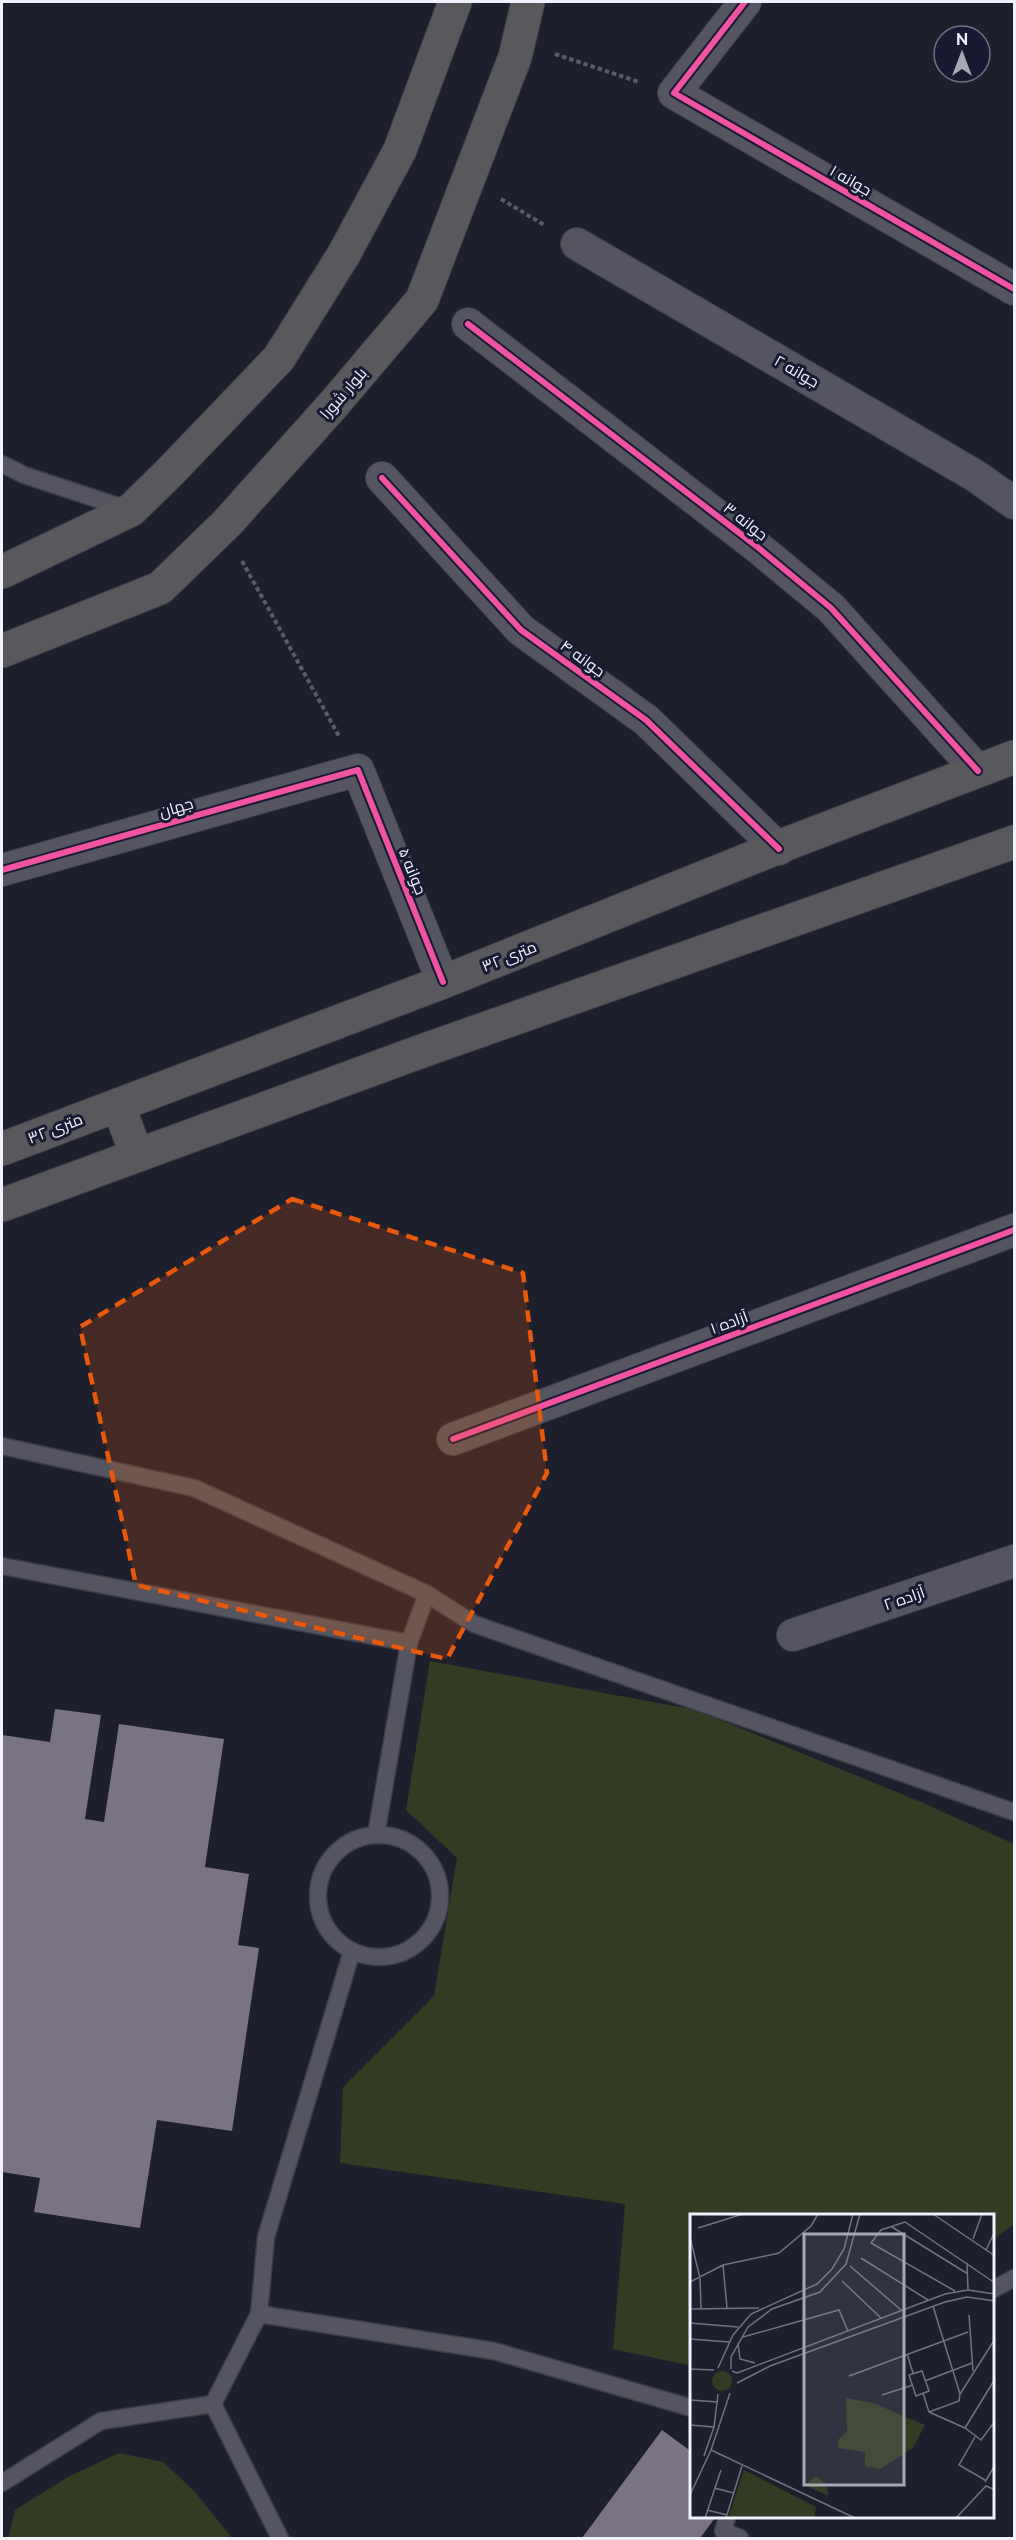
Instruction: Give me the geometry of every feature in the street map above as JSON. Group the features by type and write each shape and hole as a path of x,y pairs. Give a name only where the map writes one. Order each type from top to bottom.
{"main road":[{"path":"2,572 130,510 169,473 279,358 344,254 400,150 455,2"},
{"name":"بلوار شورا","path":"2,651 160,588 227,524 333,405 422,300 466,179 515,57 528,2"},
{"name":"۳۲ متری","path":"2,1149 443,982 1014,757"},
{"path":"2,1205 1014,842"},
{"path":"118,1105 137,1155"}],"street":[{"path":"674,93 745,2"},
{"name":"جوانه ۱","path":"674,93 1014,289"},
{"name":"جوانه ۲","path":"578,244 964,469 1014,503"},
{"name":"جوانه ۳","path":"468,324 755,545 831,608 978,771"},
{"name":"جوانه ۴","path":"382,478 521,630 646,720 779,849"},
{"name":"جهان","path":"2,870 358,770"},
{"name":"جوانه ۵","path":"358,770 443,982"},
{"name":"آزاده ۱","path":"453,1439 1014,1230"},
{"name":"آزاده ۲","path":"793,1635 1014,1561"}],"lane":[{"path":"2,464 24,475 130,510"},
{"path":"2,1446 194,1488 427,1594 474,1624 1014,1812"},
{"path":"2,1566 410,1643"},
{"path":"376,1834 410,1643 427,1594"},
{"path":"376,1834 396,1837 414,1844 429,1859 438,1878 441,1898 437,1917 419,1942 392,1956 372,1956 352,1951 336,1940 324,1924 317,1904 318,1884 326,1865 338,1849 356,1839 376,1834"},
{"path":"213,2404 259,2314 266,2237 352,1951"},
{"path":"995,2288 1014,2278"},
{"path":"259,2314 494,2351 690,2407"},
{"path":"2,2482 100,2421 213,2404"},
{"path":"213,2404 280,2538"},
{"path":"726,2519 723,2531 740,2538"}],"path":[{"path":"519,41 674,93"},
{"path":"466,179 578,244"},
{"path":"246,573 358,770"}],"highlighted area":[{"path":"292,1199 523,1273 547,1473 447,1659 136,1585 80,1327"}],"green space":[{"path":"430,1661 696,1710 921,1802 1014,1844 1014,2225 995,2237 995,2214 690,2214 690,2366 613,2349 625,2204 340,2163 343,2087 434,1996 457,1858 406,1810"},
{"path":"119,2453 163,2462 195,2492 232,2538 8,2538 15,2510 68,2477"}],"building":[{"path":"55,1709 101,1715 85,1819 104,1822 119,1724 224,1739 205,1867 249,1874 238,1945 259,1948 232,2131 157,2120 140,2228 34,2212 40,2178 2,2172 2,1735 50,1742"},
{"path":"662,2430 690,2451 690,2519 714,2519 700,2538 582,2538"}],"cycle path":[{"path":"745,2 674,93 1014,289"},
{"path":"468,324 755,545 831,608 978,771"},
{"path":"382,478 521,630 646,720 779,849"},
{"path":"2,870 358,770 443,982"},
{"path":"453,1439 1014,1230"}]}
